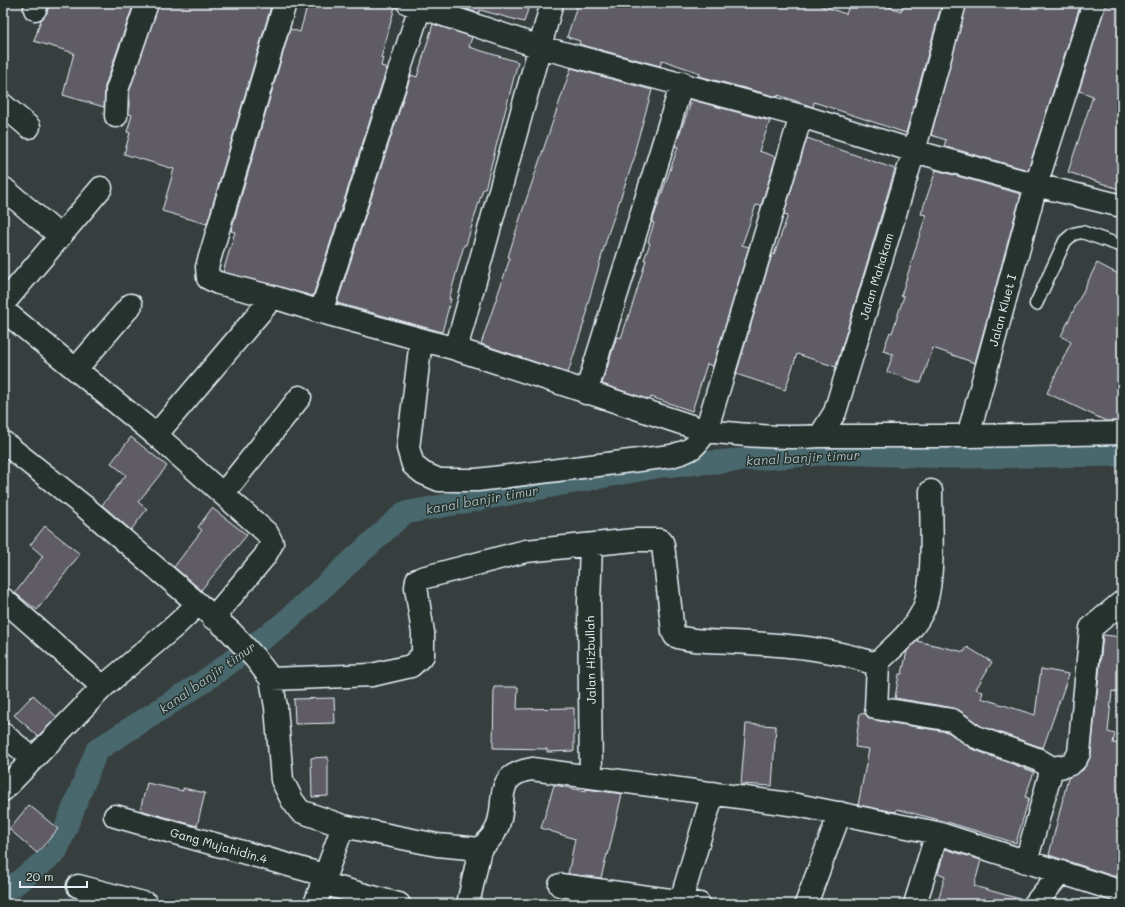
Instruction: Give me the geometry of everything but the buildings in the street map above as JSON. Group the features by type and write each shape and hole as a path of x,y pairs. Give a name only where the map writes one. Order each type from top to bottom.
{"street":[{"path":"116,116 117,90 147,3"},
{"path":"285,3 207,267 208,278 218,283 273,297 321,312 456,349 586,393 706,431 762,437 796,438 820,436 968,436 1122,433"},
{"path":"456,349 552,3"},
{"name":"Jalan Mahakam","path":"820,436 836,412 914,151 954,3"},
{"name":"Jalan Kluet I","path":"968,436 1036,185 1094,3"},
{"path":"321,312 414,5 540,47 682,83 801,116 914,151 1036,185 1122,206"},
{"path":"586,393 682,83"},
{"path":"3,105 29,127"},
{"path":"421,340 408,448 413,465 423,473 439,480 477,480 671,456 688,451 695,447 706,431 801,116"},
{"path":"3,188 60,236"},
{"path":"3,304 101,188"},
{"path":"156,435 273,297"},
{"path":"76,369 131,305"},
{"path":"3,310 156,435 267,532 272,544 265,556 205,611 176,625 103,686 3,790"},
{"path":"223,494 300,397"},
{"path":"3,442 85,507 231,632 255,658 271,679 276,707 282,780 292,800 300,811 343,826 437,845 480,849"},
{"path":"876,664 912,628 924,608 930,585 931,491"},
{"path":"271,679 372,675 411,666 423,655 423,633 416,587 417,580 461,567 526,551 634,540 662,542 673,632 675,636 772,645 846,654 876,664 879,668 876,708 952,720 960,724 967,732 976,737 1037,759 1052,768 1068,766 1076,761 1080,746 1089,634 1091,628 1095,624 1122,602"},
{"name":"Jalan Hizbullah","path":"591,545 589,603 591,776"},
{"path":"3,599 103,686"},
{"path":"3,734 33,759"},
{"path":"1026,862 1052,768"},
{"path":"468,904 480,849 495,832 504,786 512,774 532,769 797,805 937,833 1122,892"},
{"path":"560,885 687,903 712,793"},
{"path":"806,904 840,814"},
{"name":"Gang Mujahidin.4","path":"115,816 323,879 399,904"},
{"path":"315,904 343,826"},
{"path":"915,904 937,833"},
{"path":"1035,904 1061,872"},
{"path":"78,886 147,904"}],"lane":[{"path":"1036,304 1065,241 1073,234 1082,232 1122,246"}],"waterway":[{"name":"kanal banjir timur","path":"3,889 13,886 56,852 97,750 200,684 284,623 404,513 661,466 834,453 951,457 1122,455"}]}
